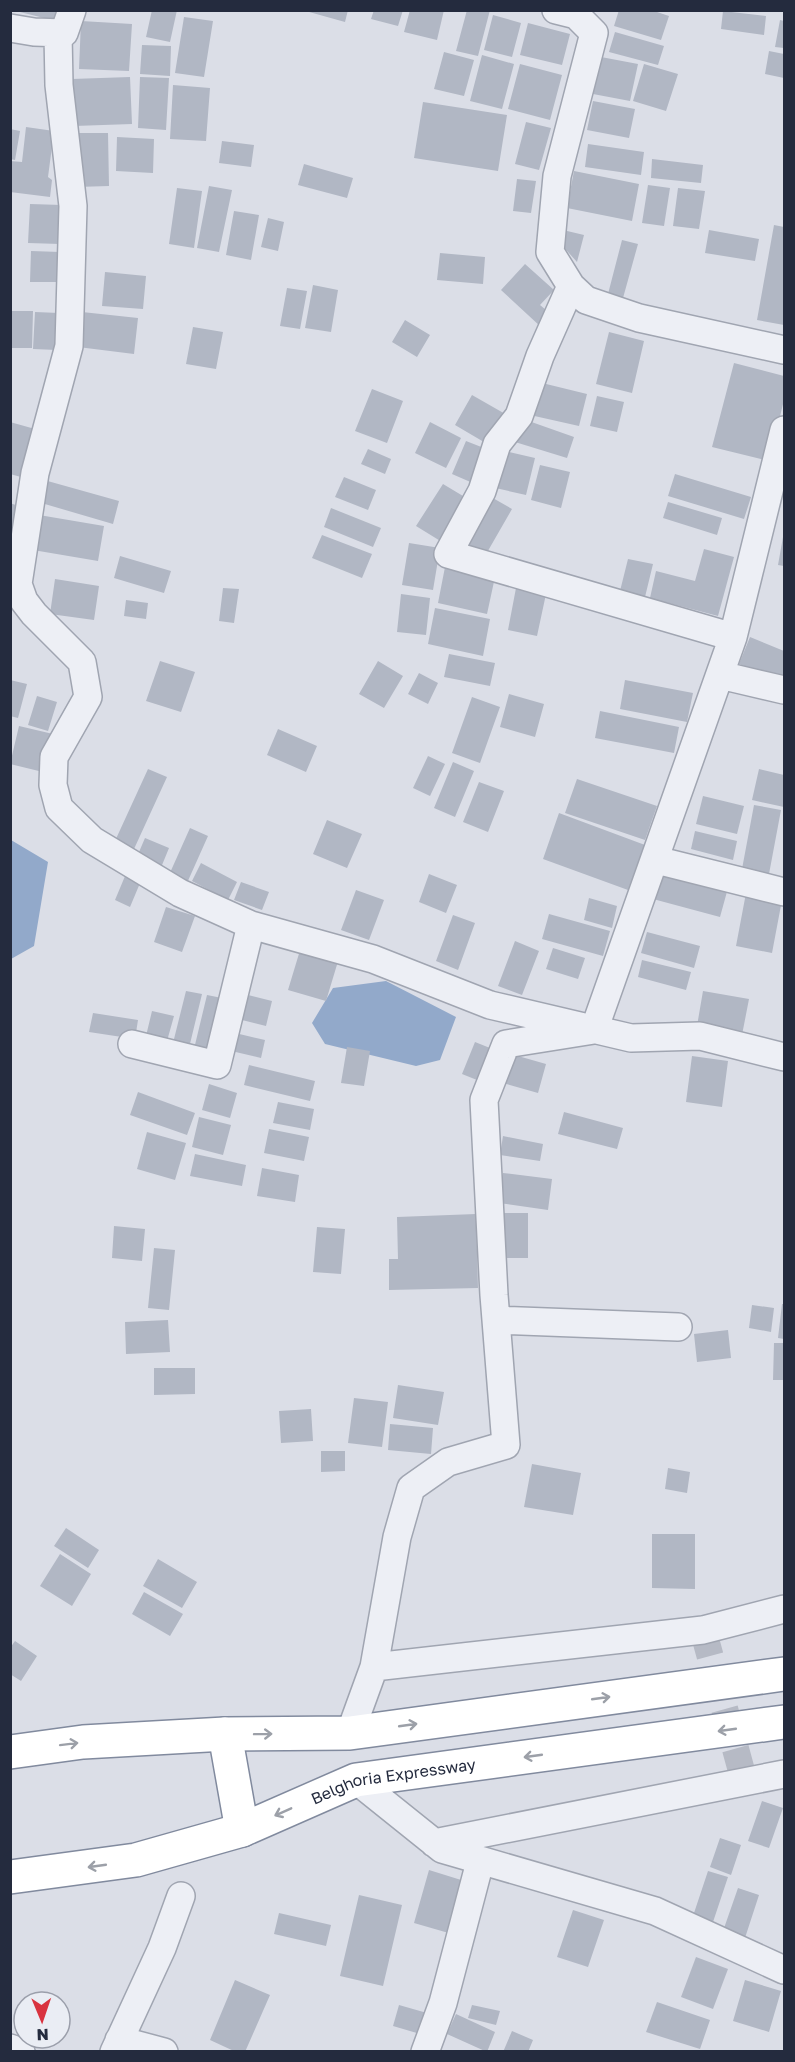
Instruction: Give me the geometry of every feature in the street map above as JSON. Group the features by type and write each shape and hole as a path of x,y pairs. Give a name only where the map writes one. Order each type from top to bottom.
{"highway":[{"path":"10,1752 83,1742 225,1734 350,1733 784,1674"},
{"name":"Belghoria Expressway","path":"10,1877 136,1860 242,1830 356,1780 784,1722"},
{"path":"225,1734 242,1830"}],"street":[{"path":"10,28 64,33 72,10"},
{"path":"556,10 596,22 557,176 550,252 571,286 585,300 639,318 784,350"},
{"path":"58,34 59,85 73,206 69,346 35,473 14,594 24,601 82,662 88,698 54,757 53,785 59,808 92,840 180,893 251,925 373,959 490,1005 631,1038 700,1036 784,1058"},
{"path":"571,286 540,356 519,416 497,444 482,491 448,554 733,637"},
{"path":"594,1030 733,637 784,430"},
{"path":"720,675 784,690"},
{"path":"656,860 784,892"},
{"path":"132,1044 217,1065 251,925"},
{"path":"350,1733 374,1667 397,1537 411,1488 448,1462 506,1445 496,1320 484,1100 506,1044 594,1030"},
{"path":"496,1320 678,1327"},
{"path":"374,1667 703,1630 784,1609"},
{"path":"434,1843 784,1774"},
{"path":"356,1780 442,1849 480,1862 655,1911 784,1970"},
{"path":"425,2052 443,2003 480,1862"},
{"path":"164,2052 116,2046 162,1948 181,1896"},
{"path":"10,2048 21,2052"}],"water":[{"path":"11,840 48,862 34,946 11,959"},
{"path":"386,981 456,1017 440,1060 416,1066 325,1044 312,1023 333,988"}],"building":[{"path":"12,10 63,10 60,22"},
{"path":"152,10 177,10 170,42 146,37"},
{"path":"302,10 348,10 345,22"},
{"path":"374,10 403,10 398,26 371,19"},
{"path":"410,10 444,10 437,40 404,32"},
{"path":"467,10 490,10 478,56 456,51"},
{"path":"619,10 651,10 669,16 661,40 614,26"},
{"path":"723,11 766,16 764,35 721,29"},
{"path":"493,15 521,23 512,57 484,50"},
{"path":"184,17 213,21 204,77 175,73"},
{"path":"780,20 784,21 784,48 775,47"},
{"path":"81,21 132,24 129,71 79,69"},
{"path":"528,23 570,34 562,65 520,55"},
{"path":"615,32 664,46 658,65 609,52"},
{"path":"142,45 171,46 170,76 140,74"},
{"path":"769,51 784,54 784,78 765,74"},
{"path":"444,52 474,60 464,96 434,89"},
{"path":"482,55 514,64 502,109 470,101"},
{"path":"601,57 638,64 630,101 593,94"},
{"path":"520,64 562,75 550,120 508,109"},
{"path":"644,64 678,74 666,111 633,101"},
{"path":"130,77 132,124 74,126 72,79"},
{"path":"140,77 169,78 166,130 138,128"},
{"path":"173,85 210,88 206,141 170,139"},
{"path":"593,101 635,109 629,138 587,130"},
{"path":"423,102 507,115 498,171 414,158"},
{"path":"526,122 551,128 539,170 515,164"},
{"path":"26,127 54,131 48,177 52,180 50,197 10,192 10,161 22,162"},
{"path":"10,129 20,131 15,160 10,159"},
{"path":"76,133 108,133 109,186 76,187"},
{"path":"117,137 154,139 153,173 116,171"},
{"path":"222,141 254,145 251,167 219,163"},
{"path":"588,144 644,152 641,175 585,167"},
{"path":"652,159 703,165 701,183 651,178"},
{"path":"304,164 353,178 347,198 298,185"},
{"path":"574,171 639,184 632,221 567,208"},
{"path":"517,179 536,181 531,213 513,211"},
{"path":"648,185 670,188 664,226 642,223"},
{"path":"209,186 232,190 219,252 197,248"},
{"path":"177,188 202,191 194,248 169,244"},
{"path":"678,188 705,191 699,229 673,226"},
{"path":"30,204 62,205 60,244 28,243"},
{"path":"234,211 259,215 251,260 226,255"},
{"path":"268,218 284,222 278,251 261,247"},
{"path":"774,225 784,227 784,325 757,320"},
{"path":"563,230 584,235 577,262 560,243"},
{"path":"709,230 759,239 755,261 705,253"},
{"path":"622,240 638,244 623,298 608,294"},
{"path":"31,251 60,252 58,282 30,282"},
{"path":"440,253 485,257 483,284 437,280"},
{"path":"525,264 554,290 540,305 552,315 541,327 501,290"},
{"path":"105,272 146,276 143,309 102,306"},
{"path":"313,285 338,290 331,332 305,328"},
{"path":"287,288 307,291 300,329 280,326"},
{"path":"11,311 33,311 32,348 10,348"},
{"path":"35,312 59,313 57,350 33,349"},
{"path":"82,312 138,318 134,354 78,347"},
{"path":"405,320 430,335 417,357 392,342"},
{"path":"193,327 223,332 216,369 186,364"},
{"path":"609,332 644,341 632,393 596,384"},
{"path":"734,363 784,376 784,400 769,461 712,447"},
{"path":"538,382 587,394 579,426 530,415"},
{"path":"372,389 403,401 387,443 355,431"},
{"path":"472,395 507,415 489,445 455,425"},
{"path":"597,396 624,402 617,432 590,426"},
{"path":"523,419 574,437 567,458 515,442"},
{"path":"10,422 35,429 21,477 10,474"},
{"path":"430,422 461,438 446,468 415,453"},
{"path":"466,441 489,450 475,484 452,474"},
{"path":"368,449 391,459 385,474 361,464"},
{"path":"500,450 535,458 526,495 491,487"},
{"path":"540,465 570,472 561,508 531,500"},
{"path":"675,474 751,497 744,519 668,496"},
{"path":"344,477 376,490 368,510 335,497"},
{"path":"44,480 119,501 113,524 38,502"},
{"path":"443,484 468,499 442,542 416,526"},
{"path":"491,497 512,509 485,556 464,543"},
{"path":"668,502 722,518 717,535 663,518"},
{"path":"10,503 24,508 10,545"},
{"path":"331,508 381,528 373,547 324,527"},
{"path":"39,515 104,526 98,561 33,550"},
{"path":"322,535 372,554 362,578 312,558"},
{"path":"784,537 784,566 778,565"},
{"path":"409,543 440,548 433,590 402,585"},
{"path":"704,549 734,557 718,616 650,598 656,571 695,581"},
{"path":"120,556 171,571 164,593 114,578"},
{"path":"628,559 653,564 645,597 620,591"},
{"path":"445,567 495,577 487,614 438,603"},
{"path":"55,579 99,586 94,620 50,614"},
{"path":"223,588 239,589 234,623 219,621"},
{"path":"516,588 546,594 537,636 508,630"},
{"path":"401,594 430,598 426,635 397,632"},
{"path":"126,600 148,603 146,619 124,616"},
{"path":"435,608 490,619 483,656 428,644"},
{"path":"750,637 784,651 784,682 739,664"},
{"path":"449,654 495,663 490,686 444,677"},
{"path":"160,661 195,672 181,712 146,701"},
{"path":"378,661 403,676 384,708 359,694"},
{"path":"419,673 438,683 428,704 408,694"},
{"path":"10,680 27,684 18,718 10,716"},
{"path":"625,680 693,693 687,722 620,709"},
{"path":"509,694 544,704 535,737 500,727"},
{"path":"37,696 57,702 48,731 28,725"},
{"path":"472,697 500,707 480,763 452,753"},
{"path":"600,711 679,727 674,753 595,738"},
{"path":"19,726 53,734 43,772 10,764"},
{"path":"278,729 317,746 306,772 267,755"},
{"path":"428,756 445,764 430,796 413,788"},
{"path":"453,762 474,771 455,817 434,808"},
{"path":"148,769 167,777 134,849 115,841"},
{"path":"759,769 784,775 784,807 752,800"},
{"path":"577,779 657,806 645,840 565,813"},
{"path":"479,782 504,791 488,832 463,822"},
{"path":"703,796 744,806 737,834 696,824"},
{"path":"754,805 781,810 769,874 742,869"},
{"path":"559,813 645,845 628,890 543,859"},
{"path":"327,820 362,834 347,868 313,854"},
{"path":"190,828 208,836 187,883 169,875"},
{"path":"695,831 737,841 733,860 691,849"},
{"path":"145,838 169,848 160,870 136,859"},
{"path":"201,863 237,882 228,900 192,881"},
{"path":"128,869 143,876 130,907 115,900"},
{"path":"661,870 728,888 720,917 653,899"},
{"path":"429,874 457,885 446,913 419,902"},
{"path":"241,882 269,892 262,910 234,900"},
{"path":"356,890 384,900 369,940 341,930"},
{"path":"746,893 782,900 772,953 736,946"},
{"path":"589,898 617,906 612,928 584,920"},
{"path":"166,907 195,916 182,952 154,942"},
{"path":"549,914 610,931 603,956 542,939"},
{"path":"453,915 475,923 458,970 436,961"},
{"path":"647,932 700,946 694,968 641,953"},
{"path":"515,941 539,951 522,995 498,986"},
{"path":"301,947 339,958 326,1001 288,990"},
{"path":"553,948 585,958 578,979 546,969"},
{"path":"642,960 691,972 686,990 638,977"},
{"path":"186,991 202,994 189,1048 173,1043"},
{"path":"703,991 749,999 742,1035 697,1026"},
{"path":"240,993 272,1001 266,1026 234,1018"},
{"path":"207,995 227,999 214,1054 194,1049"},
{"path":"152,1011 174,1016 167,1041 146,1036"},
{"path":"93,1013 138,1020 135,1039 89,1032"},
{"path":"231,1032 265,1040 261,1058 227,1050"},
{"path":"475,1042 490,1048 477,1080 462,1074"},
{"path":"347,1047 370,1051 364,1086 341,1083"},
{"path":"511,1054 546,1064 538,1093 503,1083"},
{"path":"692,1056 728,1061 722,1107 686,1102"},
{"path":"249,1065 315,1081 310,1101 244,1085"},
{"path":"209,1084 237,1093 230,1118 202,1110"},
{"path":"138,1092 195,1113 187,1135 130,1115"},
{"path":"278,1102 314,1109 310,1130 273,1123"},
{"path":"564,1112 623,1128 617,1149 558,1134"},
{"path":"199,1117 231,1125 223,1155 192,1147"},
{"path":"269,1129 309,1137 304,1161 264,1153"},
{"path":"147,1132 186,1143 175,1180 137,1169"},
{"path":"503,1136 543,1144 540,1161 500,1155"},
{"path":"195,1154 246,1165 242,1186 190,1176"},
{"path":"262,1168 299,1175 295,1202 257,1196"},
{"path":"503,1173 552,1179 548,1210 499,1203"},
{"path":"500,1213 528,1213 528,1258 500,1258"},
{"path":"476,1214 478,1288 389,1290 389,1259 398,1259 397,1217"},
{"path":"114,1226 145,1229 142,1261 112,1258"},
{"path":"317,1227 345,1229 341,1274 313,1272"},
{"path":"154,1248 175,1250 169,1310 148,1308"},
{"path":"782,1304 784,1304 784,1339 778,1338"},
{"path":"752,1305 774,1308 771,1332 749,1328"},
{"path":"168,1320 170,1352 126,1354 125,1322"},
{"path":"728,1330 731,1358 697,1362 694,1334"},
{"path":"774,1343 784,1343 784,1380 773,1380"},
{"path":"154,1368 195,1368 195,1394 154,1395"},
{"path":"398,1385 444,1392 438,1425 393,1418"},
{"path":"354,1398 388,1402 382,1447 348,1443"},
{"path":"311,1409 313,1441 281,1443 279,1411"},
{"path":"390,1424 433,1428 431,1454 388,1450"},
{"path":"321,1451 345,1451 345,1471 321,1472"},
{"path":"532,1464 581,1473 573,1515 524,1507"},
{"path":"668,1468 690,1472 687,1493 665,1489"},
{"path":"66,1528 99,1550 88,1568 54,1546"},
{"path":"652,1534 695,1534 695,1589 652,1588"},
{"path":"60,1554 91,1574 72,1606 40,1586"},
{"path":"158,1559 197,1582 182,1608 143,1586"},
{"path":"144,1592 183,1614 170,1636 132,1614"},
{"path":"15,1641 37,1656 21,1681 10,1674 10,1648"},
{"path":"762,1801 783,1808 769,1848 748,1841"},
{"path":"720,1838 741,1845 731,1875 710,1867"},
{"path":"429,1870 474,1884 459,1936 414,1923"},
{"path":"708,1871 728,1877 712,1925 692,1919"},
{"path":"738,1888 759,1895 744,1941 722,1934"},
{"path":"359,1895 402,1905 383,1986 340,1976"},
{"path":"573,1910 604,1920 588,1967 557,1957"},
{"path":"279,1913 331,1925 326,1946 274,1934"},
{"path":"696,1957 728,1969 713,2009 681,1997"},
{"path":"235,1980 270,1995 245,2052 236,2052 210,2040"},
{"path":"745,1980 781,1991 769,2032 733,2021"},
{"path":"657,2002 710,2020 700,2049 646,2032"},
{"path":"399,2005 434,2015 427,2036 393,2026"},
{"path":"472,2005 500,2011 496,2025 468,2018"},
{"path":"456,2014 495,2032 487,2052 447,2034"},
{"path":"512,2031 533,2040 528,2052 503,2052"}],"tunnel":[{"path":"703,1630 744,1780"}]}
